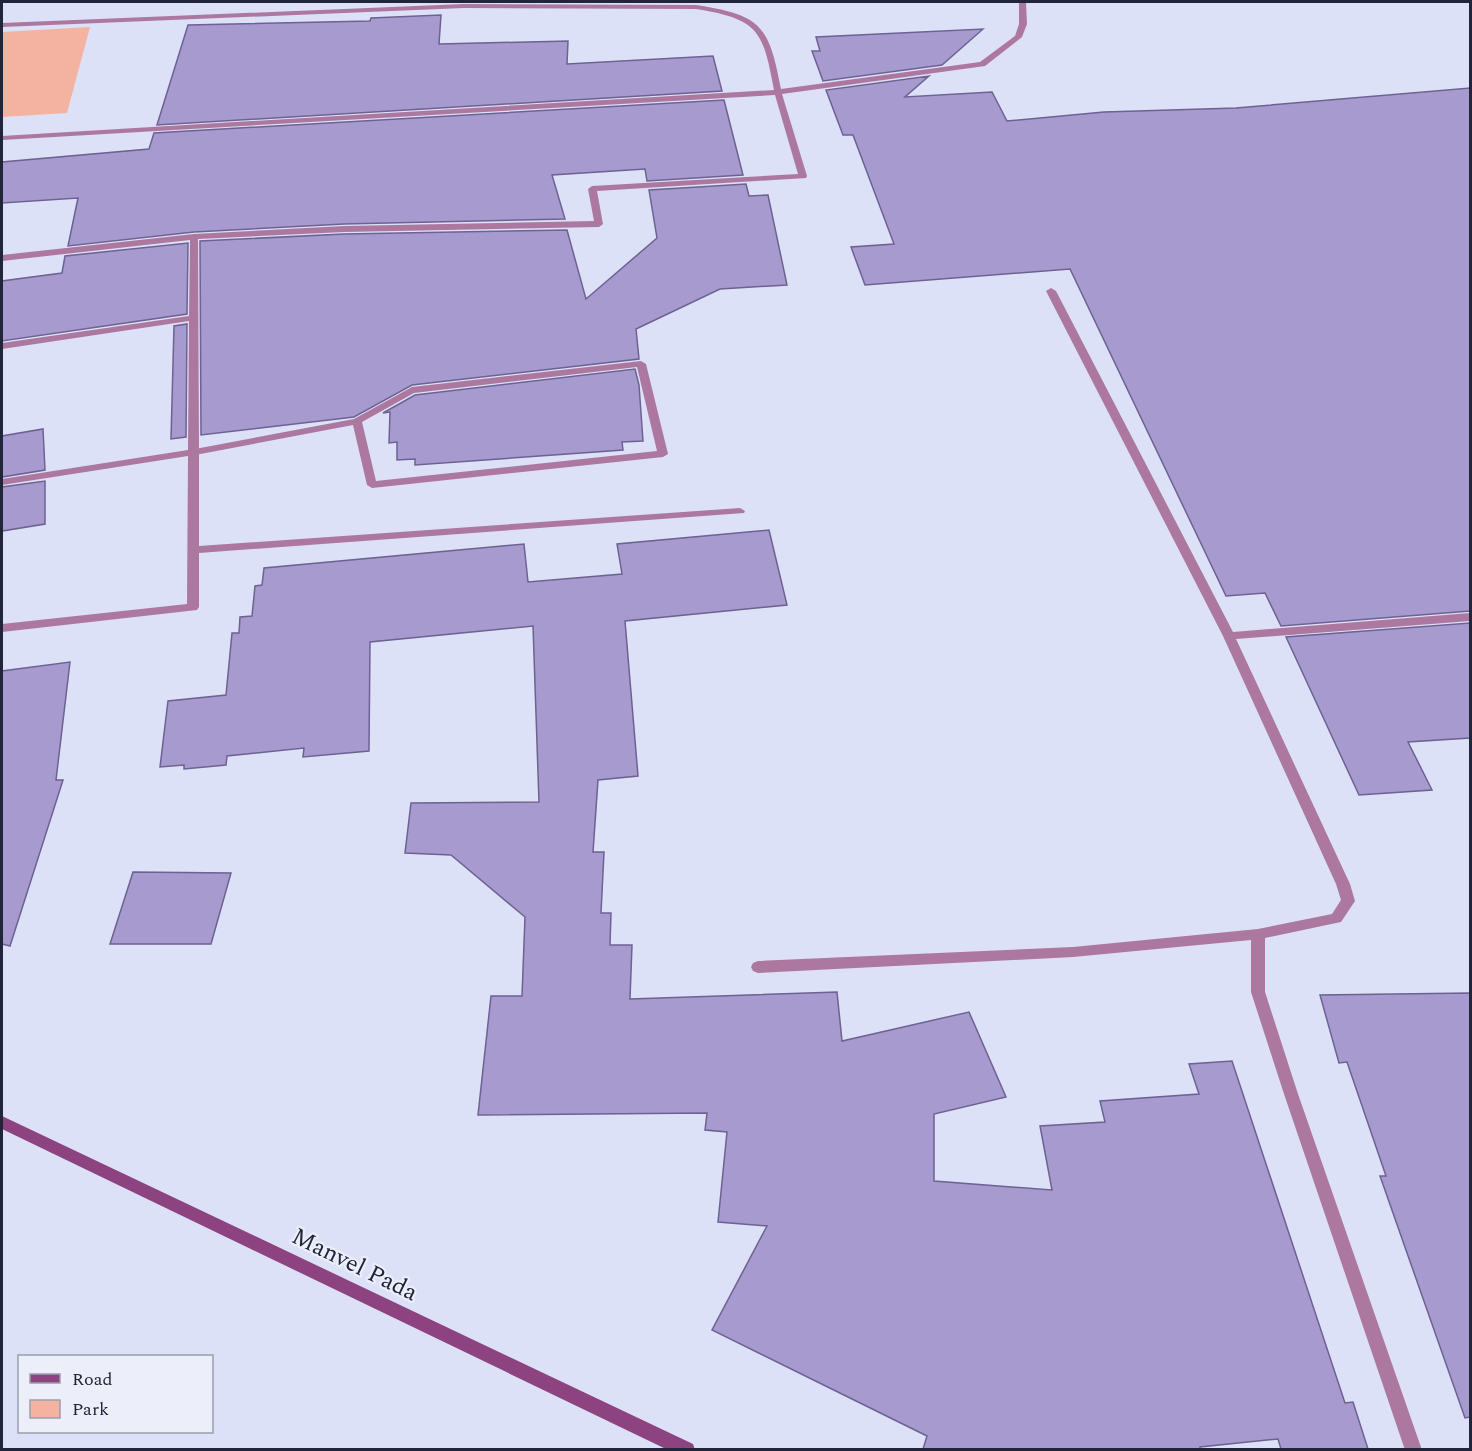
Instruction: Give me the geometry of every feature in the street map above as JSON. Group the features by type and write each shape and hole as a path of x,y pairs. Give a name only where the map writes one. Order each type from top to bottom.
{"main road":[{"name":"Manvel Pada","path":"2,1122 687,1449"}],"street":[{"path":"2,138 778,92 982,64 1017,37 1023,24 1022,2"},
{"path":"2,25 464,6 696,7 718,10 754,26 767,44 778,92 804,176 592,189 599,224 344,229 194,237 2,258"},
{"path":"2,628 193,607 194,237"},
{"path":"758,968 1073,952 1258,934 1336,918 1348,901 1343,884 1229,636 1051,291"},
{"path":"2,346 193,318"},
{"path":"2,482 195,452 357,421 412,390 641,364 663,454 372,485 357,421"},
{"path":"193,550 740,511"},
{"path":"1229,636 1470,617"},
{"path":"1258,934 1258,992 1414,1449"}],"green space":[{"path":"90,27 67,113 2,117 2,32"}],"building":[{"path":"441,15 439,44 568,41 567,64 713,56 722,91 157,125 188,25 370,21 371,18"},
{"path":"983,29 942,65 823,81 812,51 820,51 816,37"},
{"path":"929,76 905,97 992,92 1007,121 1104,112 1236,108 1470,88 1470,611 1281,626 1265,593 1226,596 1070,269 865,285 851,247 894,244 853,135 843,135 826,90"},
{"path":"724,100 743,175 647,181 645,169 552,175 565,219 344,224 194,232 68,246 78,198 2,203 2,162 149,149 154,133"},
{"path":"746,184 749,196 768,195 787,285 720,289 636,329 639,359 412,385 354,417 201,435 200,241 344,234 567,230 586,299 657,238 649,190"},
{"path":"188,243 187,314 2,341 2,281 62,273 65,256"},
{"path":"187,324 186,437 171,439 174,326"},
{"path":"635,369 639,385 643,441 622,442 623,450 415,465 415,459 397,460 397,442 389,443 390,412 383,413 415,395"},
{"path":"43,429 45,470 2,477 2,436"},
{"path":"45,481 45,524 2,531 2,487"},
{"path":"769,530 787,605 625,621 638,776 598,780 593,852 604,852 601,913 611,913 610,945 632,945 630,999 837,992 842,1041 969,1012 1006,1097 934,1114 934,1181 1052,1190 1040,1126 1105,1122 1100,1101 1199,1094 1189,1064 1232,1061 1345,1403 1353,1402 1368,1449 1281,1449 1278,1439 1200,1447 1200,1449 923,1449 927,1436 712,1330 767,1226 718,1222 727,1132 705,1130 707,1113 478,1115 491,996 522,996 525,917 451,855 405,853 411,803 539,802 533,626 370,642 369,751 303,757 304,748 227,756 226,765 184,769 184,765 160,767 168,701 226,695 232,633 239,633 240,617 252,616 255,586 262,585 264,568 524,544 528,582 622,574 617,544"},
{"path":"1470,623 1470,738 1408,742 1432,790 1359,795 1286,637"},
{"path":"70,662 56,780 63,780 10,946 2,944 2,671"},
{"path":"133,872 231,873 211,944 110,944"},
{"path":"1470,993 1470,1417 1465,1418 1380,1176 1386,1176 1347,1062 1339,1063 1320,995"}]}
